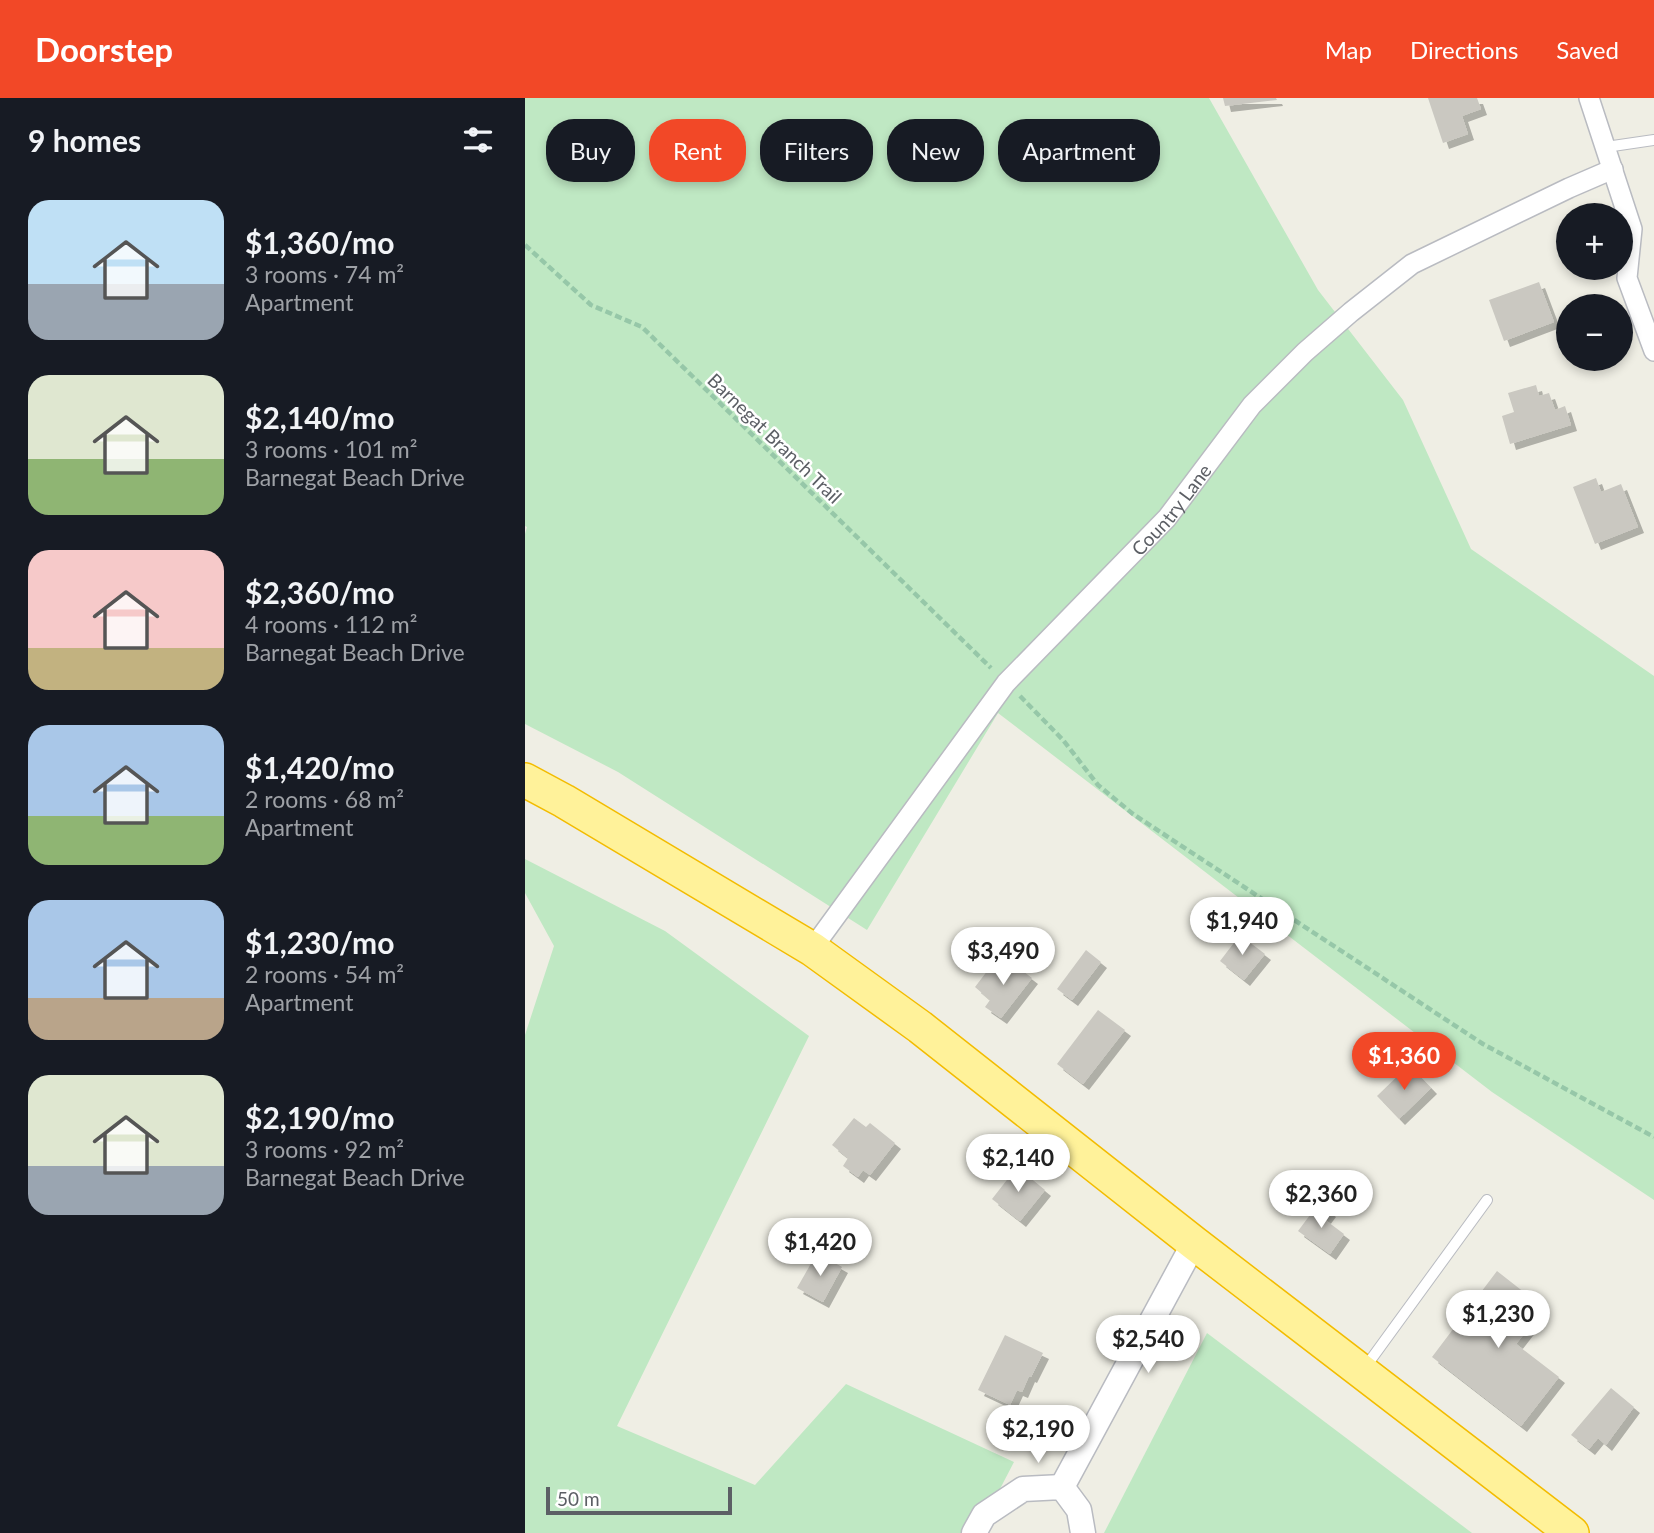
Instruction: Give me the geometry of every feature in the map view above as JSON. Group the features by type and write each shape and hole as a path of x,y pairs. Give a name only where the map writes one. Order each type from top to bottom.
{"highway":[{"path":"525,780 812,949 919,1027 1361,1372 1573,1533"}],"street":[{"path":"1588,98 1632,229 1627,278 1654,351"},
{"name":"Country Lane","path":"812,949 1006,683 1167,518 1252,405 1305,352 1412,264 1613,169"},
{"path":"1062,1487 1193,1242"},
{"path":"974,1533 984,1515 1023,1489 1062,1487"},
{"path":"1062,1487 1079,1510 1083,1533"}],"lane":[{"path":"1606,147 1654,140"},
{"path":"1361,1372 1487,1200"}],"path":[{"name":"Barnegat Branch Trail","path":"525,245 591,305 642,327 992,670"},
{"path":"1021,697 1063,740 1098,785 1133,814 1483,1044 1654,1137"}],"green space":[{"path":"525,98 1209,98 1318,290 1403,400 1471,549 1654,676 1654,1200 1492,1092 998,713 867,930 618,772 525,724"},
{"path":"525,859 665,931 809,1036 617,1426 755,1485 846,1384 1014,1462 977,1533 525,1533 525,1035 554,946 525,893"},
{"path":"1207,1333 1472,1533 1104,1533"}],"building":[{"path":"1223,98 1276,98 1277,100 1225,106"},
{"path":"1428,98 1477,98 1481,109 1462,116 1468,134 1443,143"},
{"path":"1539,282 1554,322 1504,341 1489,300"},
{"path":"1536,385 1539,396 1549,393 1555,410 1565,406 1571,425 1510,444 1502,416 1514,412 1508,393"},
{"path":"1596,478 1601,492 1621,484 1638,527 1595,544 1573,487"},
{"path":"1240,935 1265,954 1244,980 1220,961"},
{"path":"1086,950 1101,962 1072,1000 1057,989"},
{"path":"1007,959 1032,978 1001,1018 985,1007 990,1000 975,987 991,966 997,971"},
{"path":"1098,1010 1125,1030 1083,1084 1057,1064"},
{"path":"1409,1065 1431,1088 1399,1119 1377,1096"},
{"path":"854,1118 866,1127 870,1123 895,1143 870,1175 863,1170 858,1177 843,1166 848,1158 832,1145"},
{"path":"1017,1167 1045,1190 1020,1221 992,1199"},
{"path":"1319,1203 1330,1211 1324,1219 1344,1234 1330,1254 1298,1231"},
{"path":"817,1253 842,1267 823,1302 797,1288"},
{"path":"1497,1271 1544,1308 1516,1344 1559,1377 1521,1426 1432,1357"},
{"path":"1005,1335 1043,1353 1022,1392 1017,1390 1010,1405 978,1390"},
{"path":"1611,1388 1634,1407 1606,1445 1598,1438 1589,1449 1571,1435"}]}
